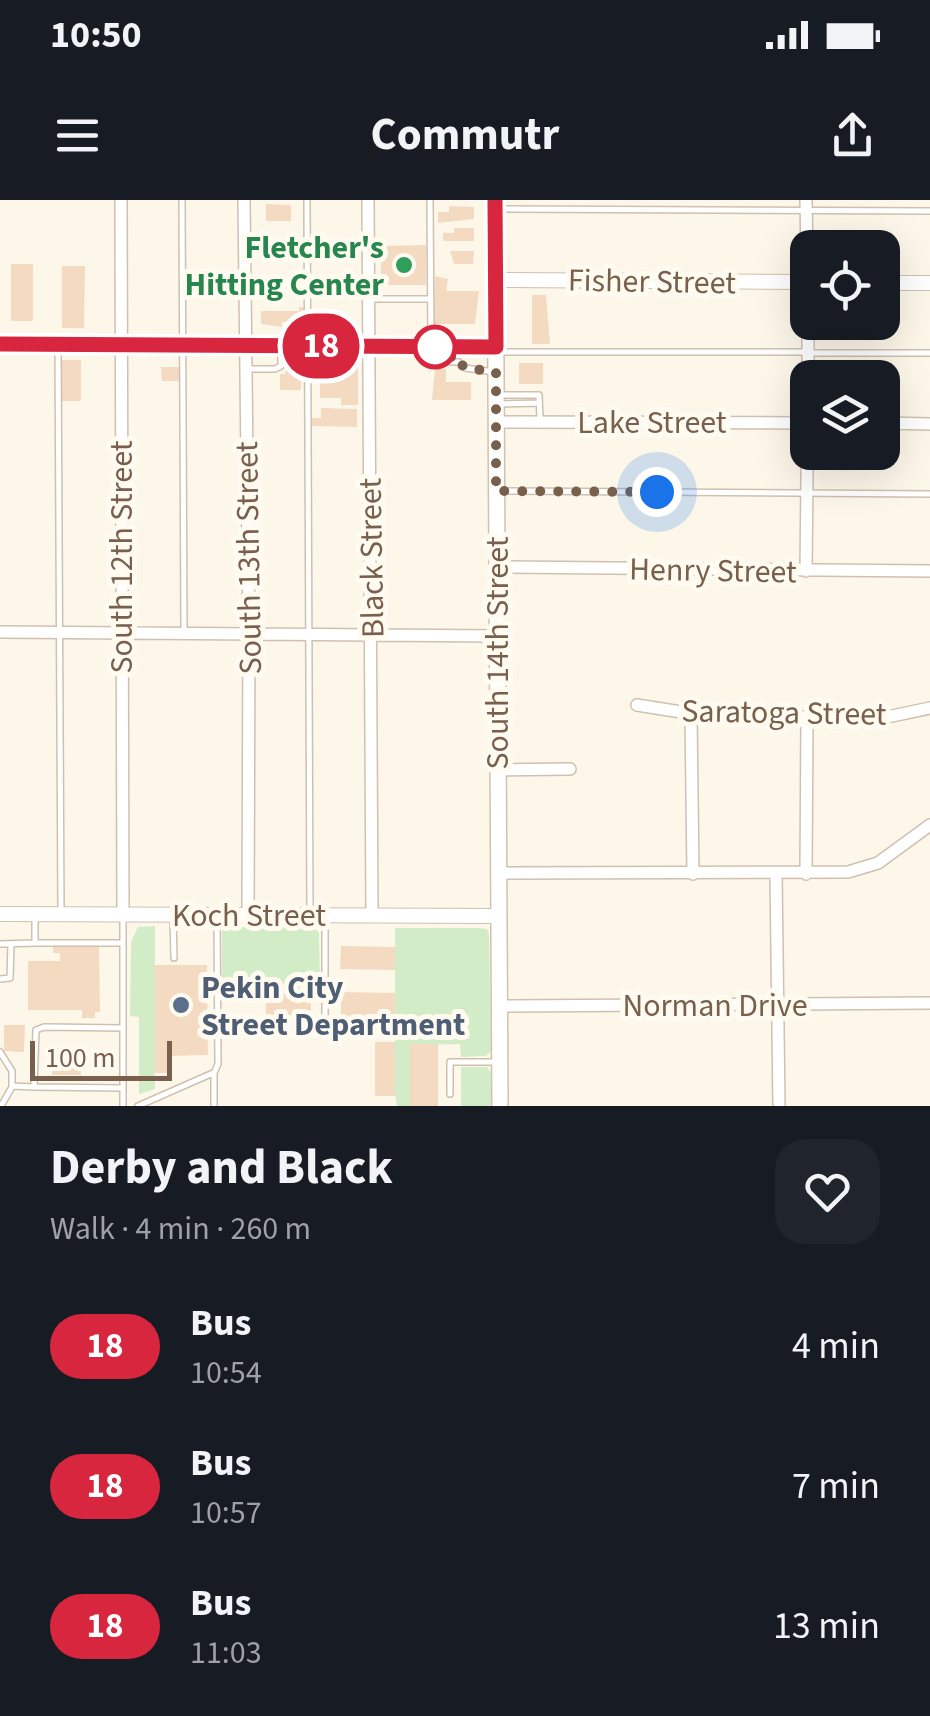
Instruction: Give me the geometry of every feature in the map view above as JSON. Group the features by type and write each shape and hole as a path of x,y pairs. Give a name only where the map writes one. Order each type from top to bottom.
{"main road":[{"name":"South 14th Street","path":"495,205 500,1106"},
{"path":"0,344 496,350"}],"street":[{"name":"South 12th Street","path":"120,200 124,914"},
{"name":"South 13th Street","path":"244,200 248,915"},
{"name":"Black Street","path":"368,200 372,916"},
{"path":"806,205 806,230"},
{"name":"Fisher Street","path":"496,280 790,282"},
{"path":"900,283 930,283"},
{"path":"808,340 808,360"},
{"name":"Lake Street","path":"496,422 790,423"},
{"path":"900,423 930,424"},
{"path":"806,470 806,571"},
{"name":"Henry Street","path":"497,567 930,571"},
{"path":"0,632 497,636"},
{"name":"Saratoga Street","path":"637,705 691,715 892,716 930,708"},
{"path":"691,715 693,874"},
{"path":"806,716 806,874"},
{"path":"498,770 570,769"},
{"path":"499,874 806,874 862,869 898,859 930,825"},
{"path":"776,874 779,1106"},
{"name":"Koch Street","path":"0,914 498,916"},
{"name":"Norman Drive","path":"500,1006 930,1003"}],"lane":[{"path":"182,200 184,634"},
{"path":"307,200 308,634 318,915 326,1020"},
{"path":"430,200 430,347"},
{"path":"495,205 806,205 930,211"},
{"path":"368,299 430,299"},
{"path":"58,345 61,914"},
{"path":"246,369 281,366 281,346"},
{"path":"451,347 451,362 496,372"},
{"path":"496,350 930,353"},
{"path":"496,400 540,395 540,422"},
{"path":"496,491 930,494"},
{"path":"35,914 35,943"},
{"path":"123,1106 124,914"},
{"path":"174,914 174,958"},
{"path":"214,1106 214,1073 218,1064 216,915"},
{"path":"0,944 124,943"},
{"path":"0,979 11,974 12,944"},
{"path":"34,1087 36,1030 123,1028"},
{"path":"0,1052 12,1071 12,1086 1,1106"},
{"path":"450,1094 450,1062 500,1062"},
{"path":"138,1106 214,1073"},
{"path":"12,1086 123,1088"}],"green space":[{"path":"155,926 155,1089 139,1094 139,1017 130,1016 131,942 138,927"},
{"path":"222,927 314,927 319,933 320,983 296,983 295,993 222,992"},
{"path":"395,928 479,928 487,929 489,934 491,1051 486,1056 461,1057 460,1044 410,1045 410,1106 397,1106 395,1095"},
{"path":"461,1067 487,1067 491,1073 491,1106 461,1106"}],"building":[{"path":"266,204 291,205 291,221 266,221"},
{"path":"449,206 474,207 474,219 438,223 438,212 449,212"},
{"path":"454,228 474,228 474,241 443,241 443,233 454,233"},
{"path":"426,245 426,285 381,285 381,246"},
{"path":"450,251 474,251 473,264 454,264"},
{"path":"11,264 33,264 33,321 11,321"},
{"path":"62,266 85,266 84,328 62,328"},
{"path":"191,273 204,273 204,298 191,298"},
{"path":"435,276 448,279 446,291 479,291 475,324 434,324"},
{"path":"532,295 546,295 550,344 532,344"},
{"path":"299,307 304,307 304,329 290,329 290,322 282,322 282,327 261,324 261,311 299,311"},
{"path":"62,360 81,360 81,401 62,401"},
{"path":"288,361 301,361 301,390 280,390 280,374 285,374"},
{"path":"519,363 543,363 543,384 519,384"},
{"path":"320,364 358,364 358,405 341,405 341,398 320,398"},
{"path":"161,367 179,367 179,381 162,381"},
{"path":"435,369 446,369 446,382 471,382 471,400 432,400"},
{"path":"321,408 357,409 357,427 312,426 312,418 321,418"},
{"path":"341,946 395,947 395,970 340,969"},
{"path":"53,947 99,947 100,1012 95,1012 95,1018 82,1018 82,1010 28,1010 28,961 60,961 60,953 53,953"},
{"path":"155,965 207,965 208,1055 169,1056 169,1073 155,1073"},
{"path":"295,983 311,983 311,1016 266,1015 266,993 295,993"},
{"path":"341,992 395,993 395,1016 341,1016"},
{"path":"4,1025 25,1025 24,1052 4,1051"},
{"path":"375,1042 395,1042 395,1096 375,1096"},
{"path":"410,1044 438,1044 438,1106 410,1106"},
{"path":"52,1048 81,1048 81,1075 52,1075"}],"bus line":[{"name":"18","path":"0,344 496,347 495,200"}],"place":[{"name":"Fletcher's Hitting Center","path":"404,265"},
{"name":"Pekin City Street Department","path":"181,1005"}],"route":[{"path":"435,347 430,347 451,347 451,362 459,362 465,368 496,372 496,491 657,492"}]}
